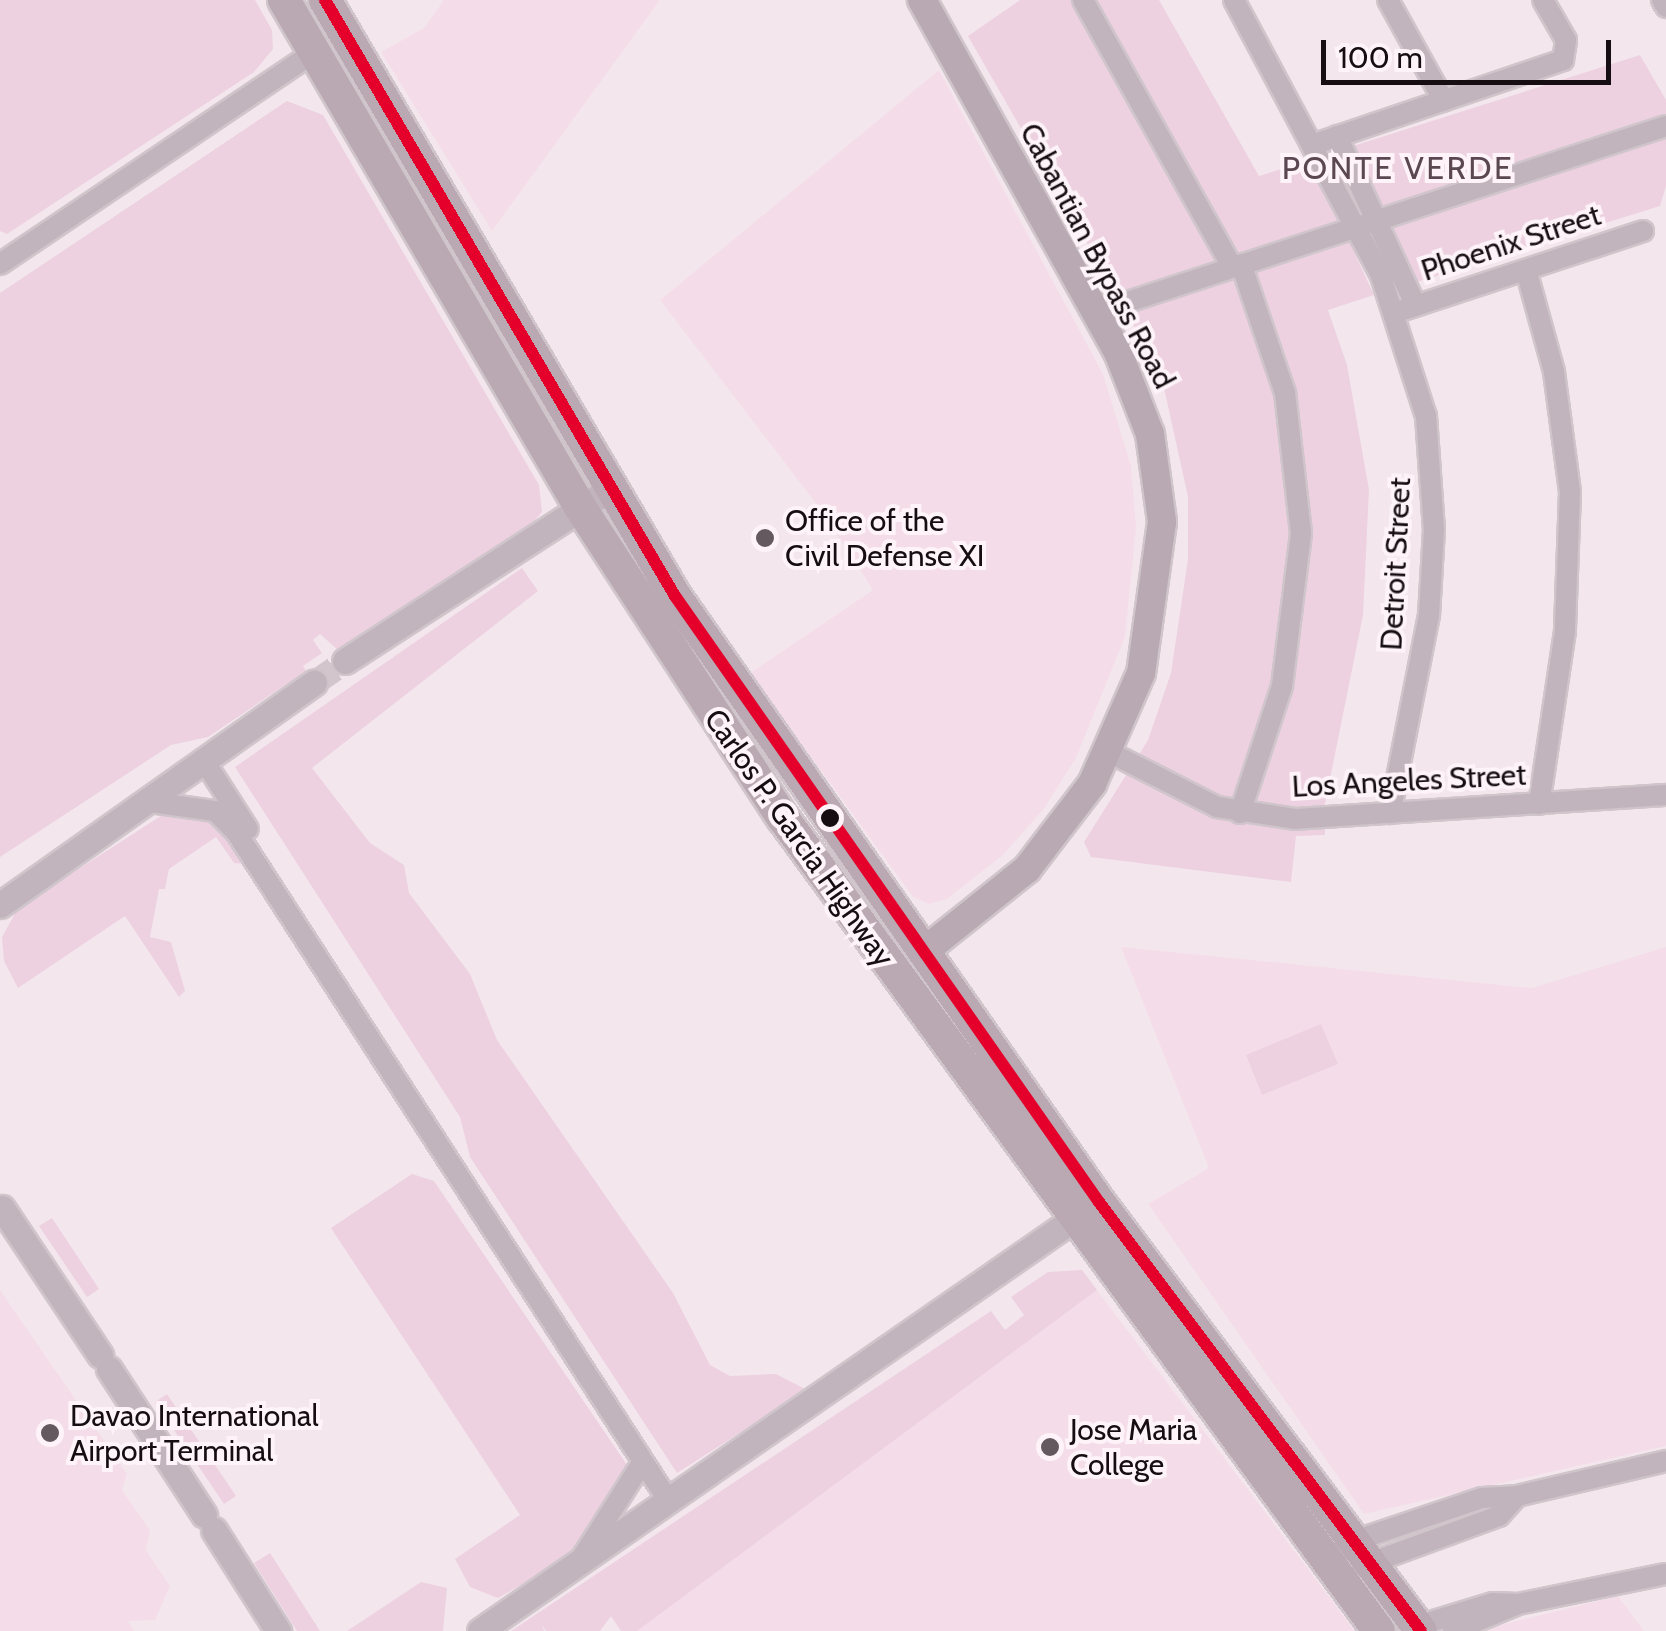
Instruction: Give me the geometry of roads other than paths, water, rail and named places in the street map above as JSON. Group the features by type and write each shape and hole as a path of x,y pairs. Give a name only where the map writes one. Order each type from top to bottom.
{"highway":[{"name":"Carlos P. Garcia Highway","path":"284,0 580,507 783,818 1086,1211 1362,1551 1419,1629"},
{"name":"Carlos P. Garcia Highway","path":"325,0 685,612 922,953 1086,1211 1379,1631"},
{"path":"325,0 316,52 358,52"}],"main road":[{"name":"Cabantian Bypass Road","path":"922,0 1097,312 1150,434 1162,522 1149,643 1109,752 1027,868 922,953"}],"street":[{"path":"1083,0 1237,266 1291,421 1301,532 1282,686 1240,813"},
{"name":"Detroit Street","path":"1234,0 1315,144 1367,222"},
{"path":"1388,0 1444,101"},
{"path":"1315,144 1563,60 1566,40 1544,0"},
{"path":"1662,0 1666,7"},
{"path":"0,264 316,52"},
{"path":"1097,312 1666,126"},
{"name":"Detroit Street","path":"1337,136 1367,222 1406,309 1426,416 1434,529 1418,686 1390,813"},
{"name":"Phoenix Street","path":"1406,309 1643,231"},
{"path":"1526,270 1554,372 1570,492 1565,632 1539,804"},
{"path":"345,661 610,489"},
{"path":"0,905 314,682"},
{"name":"Los Angeles Street","path":"1109,752 1198,800 1240,813 1295,820 1666,794"},
{"path":"203,759 431,1114 428,1135"},
{"path":"150,802 200,806 225,818 670,1502"},
{"path":"2,1208 278,1631"},
{"path":"480,1631 573,1572 1086,1211"},
{"path":"1334,1571 1362,1551 1499,1516 1517,1496 1666,1461"},
{"path":"573,1572 642,1463"},
{"path":"1453,1631 1518,1604 1666,1574"},
{"path":"1419,1629 1493,1603 1518,1604"}],"tunnel":[{"path":"314,683 345,661"}],"place":[{"name":"Office of the Civil Defense XI","path":"765,538"},
{"name":"Davao International Airport Terminal","path":"50,1433"},
{"name":"Jose Maria College","path":"1050,1447"}],"district":[{"name":"PONTE VERDE","path":"1398,168"}]}
